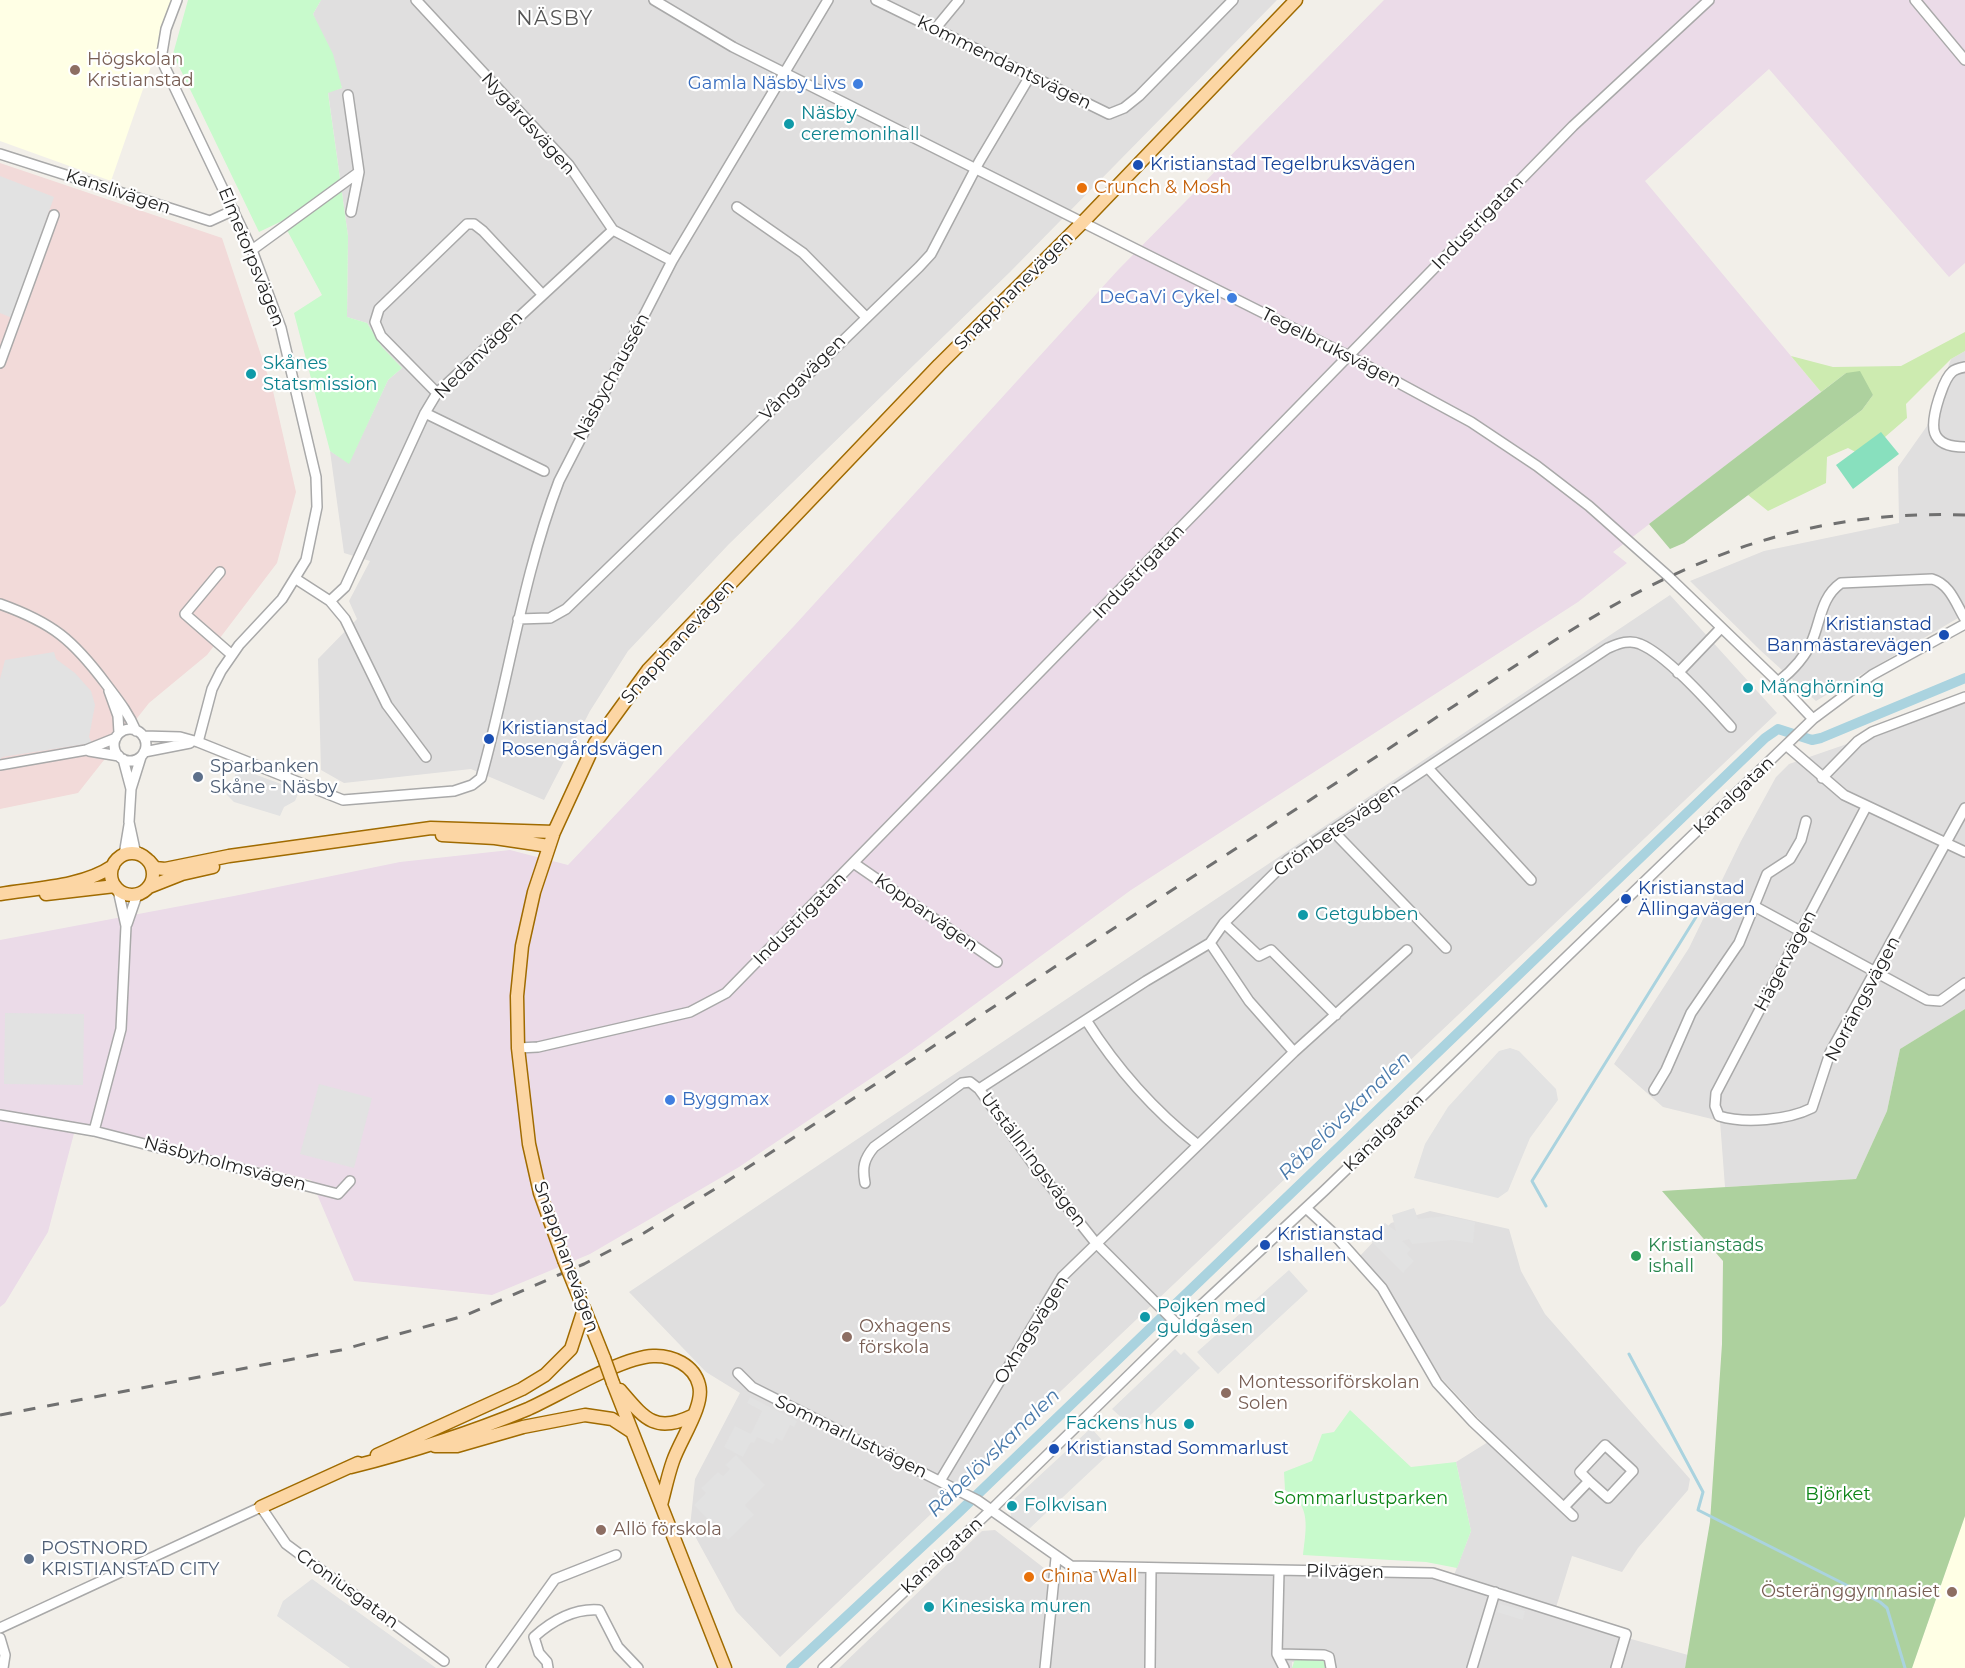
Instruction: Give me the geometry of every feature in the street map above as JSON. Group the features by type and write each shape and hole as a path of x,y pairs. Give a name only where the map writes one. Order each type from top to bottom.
{"main road":[{"name":"Snapphanevägen","path":"725,1668 564,1260 533,1168 518,1047 517,996 522,946 534,892 549,846 595,743 648,670 931,373 1082,222 1296,0"},
{"path":"0,894 100,874 124,855 138,854 147,859 155,868 165,869 189,863 305,845 431,828 554,832"},
{"path":"390,833 495,838 549,846"},
{"path":"112,866 111,873 116,888 123,894 137,895 149,887 182,874 244,862 305,845"},
{"path":"147,859 154,874 149,887"},
{"path":"0,901 86,888 116,888"},
{"path":"261,1507 522,1389 545,1375 571,1349 582,1305"},
{"path":"351,1467 432,1445 530,1408 638,1359 655,1355 679,1361 697,1378 700,1398 674,1458 662,1504"},
{"path":"614,1383 637,1410 652,1422 668,1425 692,1416"},
{"path":"432,1445 457,1446 523,1426 585,1415 612,1419 632,1432"},
{"path":"429,1430 476,1427"}],"street":[{"name":"Elmetorpsvägen","path":"177,0 166,29 161,59 252,250 281,328 316,477 317,507 306,560 296,579 232,655 212,689 198,742"},
{"name":"Nygårdsvägen","path":"416,0 569,165 613,230 672,261"},
{"name":"Tegelbruksvägen","path":"654,0 733,46 1349,356 1471,422 1536,466 1589,507 1661,570 1779,682 1814,719"},
{"name":"Näsbychaussén","path":"198,742 343,800 454,791 472,785 482,773 518,619 545,519 559,481 672,261 828,0"},
{"name":"Kommendantsvägen","path":"876,0 1109,114 1124,108 1233,0"},
{"path":"935,30 959,0"},
{"name":"Industrigatan","path":"518,1047 538,1047 690,1012 711,1003 726,993 855,864 1573,126 1709,0"},
{"path":"1915,0 1965,60"},
{"name":"Vångavägen","path":"518,619 550,618 566,609 920,267 931,254 976,169 1030,76"},
{"path":"348,95 359,172 351,212"},
{"name":"Kanslivägen","path":"0,154 210,222 234,210"},
{"path":"252,250 359,172"},
{"path":"737,207 795,246 866,317"},
{"path":"0,363 54,215"},
{"path":"437,393 381,336 375,322 379,309 467,224 474,224 483,231 542,294"},
{"name":"Nedanvägen","path":"330,601 345,587 425,413 437,393 613,230"},
{"path":"1965,367 1952,372 1938,402 1932,426 1935,436 1944,444 1965,447"},
{"path":"425,413 544,471"},
{"path":"220,573 185,614 232,655"},
{"path":"296,579 330,601 345,619 387,705 426,757"},
{"path":"1779,682 1806,653 1826,599 1831,590 1841,583 1932,579 1947,588 1965,619"},
{"path":"0,604 54,628 74,643 126,708 146,744 131,789 124,855"},
{"name":"Kanalgatan","path":"822,1668 992,1509 1179,1326 1306,1208 1814,719 1872,675 1965,624"},
{"path":"1678,673 1721,628"},
{"name":"Grönbetesvägen","path":"979,1089 1210,943 1224,923 1288,860 1608,648 1626,641 1640,643 1678,673 1731,727"},
{"path":"106,683 118,716 114,748 121,758 131,789"},
{"path":"1822,778 1858,741 1872,732 1963,699"},
{"path":"0,765 86,750 127,729 198,742"},
{"path":"86,750 135,760 166,746 198,742"},
{"path":"1791,742 1822,778 1866,807 1965,852"},
{"path":"1428,768 1531,880"},
{"name":"Hägervägen","path":"1719,1116 1715,1106 1716,1093 1866,807"},
{"name":"Norrängsvägen","path":"1719,1116 1735,1120 1800,1114 1812,1108 1830,1053 1876,974 1965,808"},
{"path":"1654,1090 1666,1070 1691,1013 1739,943 1754,906 1757,892 1767,874 1790,859 1806,821"},
{"path":"129,822 135,850 147,859"},
{"path":"1332,830 1446,948"},
{"name":"Kopparvägen","path":"855,864 997,962"},
{"path":"116,888 126,926"},
{"path":"94,1131 121,1029 126,926 137,895"},
{"path":"1754,906 1876,974 1933,1000 1940,1001 1965,983"},
{"path":"1224,923 1259,956 1271,950 1336,1015"},
{"path":"1210,943 1249,1001 1294,1052"},
{"name":"Oxhagsvägen","path":"940,1481 1062,1277 1095,1242 1294,1052 1407,950"},
{"path":"1086,1020 1111,1059 1138,1092 1163,1118 1198,1145"},
{"name":"Utställningsvägen","path":"865,1183 862,1169 866,1157 874,1147 962,1083 970,1082 979,1089 1033,1164 1095,1242 1179,1326"},
{"name":"Näsbyholmsvägen","path":"0,1115 94,1131 338,1194 350,1181"},
{"path":"1306,1208 1332,1232 1382,1288 1437,1383 1473,1422 1573,1516"},
{"name":"Sommarlustvägen","path":"738,1373 752,1388 977,1500 1056,1558"},
{"path":"1605,1446 1633,1471 1608,1498 1589,1481 1580,1473 1605,1446"},
{"path":"1564,1507 1589,1481"},
{"path":"0,1628 261,1507"},
{"name":"Croniusgatan","path":"261,1507 285,1544 444,1661"},
{"path":"491,1668 555,1580 616,1555"},
{"path":"1045,1668 1056,1558"},
{"name":"Pilvägen","path":"1056,1558 1071,1566 1433,1573 1626,1634 1616,1668"},
{"path":"1150,1668 1151,1569"},
{"path":"1279,1571 1277,1654 1284,1668"},
{"path":"1472,1668 1495,1592"},
{"path":"548,1668 547,1662 539,1653 534,1637 552,1622 584,1609 599,1610 618,1647 638,1668"},
{"path":"0,1638 5,1655 3,1668"},
{"path":"1277,1654 1324,1655 1329,1657 1331,1668"}],"shaded area":[{"name":"Högskolan Kristianstad","path":"0,0 174,0 111,181 0,141"},
{"path":"321,0 1277,0 1010,272 729,544 628,651 590,711 544,800 471,769 344,783 321,770 318,659 357,619 349,601 370,561 344,553 330,451 349,463 388,380 402,368 382,347 367,323 347,317 348,236 328,92 342,88 313,14"},
{"path":"1384,0 1965,0 1965,263 1949,277 1769,69 1645,181 1821,392 1613,552 1627,563 1578,602 1131,890 907,1054 739,1167 590,1254 492,1295 354,1281 311,1180 77,1122 48,1232 5,1303 0,1307 0,940 400,862 510,850 568,865 794,626 1118,270"},
{"path":"0,163 222,238 273,391 296,492 277,563 207,655 149,703 78,793 0,809"},
{"path":"0,176 54,197 12,318 0,313"},
{"path":"1965,351 1965,614 1816,701 1690,581 1764,551 1899,523 1898,467 1927,426 1951,359"},
{"path":"1670,595 1777,713 780,1657 736,1611 690,1527 695,1479 740,1393 706,1372 629,1292"},
{"path":"54,652 56,659 75,673 91,691 95,705 89,737 92,743 2,757 0,760 0,679 5,660"},
{"path":"1965,695 1965,1009 1900,1049 1887,1111 1856,1179 1725,1187 1720,1121 1663,1107 1614,1064 1689,948 1741,841 1776,777 1789,764 1844,745"},
{"path":"238,768 289,787 298,794 295,801 284,807 280,816 234,802 227,795"},
{"path":"5,1013 84,1014 83,1085 4,1084"},
{"path":"1510,1048 1519,1051 1556,1089 1558,1100 1530,1138 1508,1191 1498,1198 1414,1178 1425,1144 1448,1107 1499,1051"},
{"path":"319,1084 372,1098 354,1168 300,1154"},
{"path":"1414,1208 1418,1219 1447,1216 1475,1222 1473,1243 1452,1240 1412,1244 1409,1239 1402,1241 1411,1249 1407,1254 1414,1261 1403,1273 1369,1239 1385,1223 1396,1231 1392,1215"},
{"path":"1430,1211 1509,1229 1521,1271 1545,1314 1690,1479 1688,1490 1638,1548 1622,1572 1572,1556 1553,1617 1688,1655 1685,1668 1327,1668 1292,1662 1292,1668 839,1668 982,1531 995,1530 1044,1568 1061,1571 1432,1578 1451,1583 1471,1531 1456,1462 1496,1437 1441,1378 1387,1286 1359,1257 1391,1223"},
{"path":"1289,1270 1308,1291 1218,1374 1197,1352"},
{"path":"1175,1349 1181,1355 1184,1352 1200,1368 1135,1430 1112,1409"},
{"path":"750,1397 797,1421 794,1427 790,1425 782,1441 776,1438 773,1444 757,1437 754,1443 751,1442 743,1457 724,1447 735,1426 751,1434 762,1411 747,1403"},
{"path":"1091,1428 1112,1451 1029,1529 1011,1517 1010,1503"},
{"path":"736,1455 765,1485 745,1505 754,1515 728,1540 694,1505 706,1493 701,1488 718,1472 723,1476 730,1469 725,1465"},
{"name":"Österänggymnasiet","path":"1965,1516 1965,1668 1912,1668"},
{"path":"312,1579 436,1668 350,1668 277,1616 283,1601"},
{"path":"1500,1604 1525,1611 1523,1620 1497,1612"}],"green space":[{"path":"188,0 321,0 313,14 333,54 342,88 328,93 348,236 347,317 367,323 382,347 402,368 388,380 349,464 330,451 294,313 322,295 282,221 259,232 173,54"},
{"path":"1965,332 1965,351 1951,359 1906,404 1907,418 1863,456 1848,448 1827,457 1826,483 1768,511 1748,495 1862,410 1873,395 1846,373 1821,392 1791,356 1833,367 1901,366"},
{"path":"1860,371 1873,395 1862,410 1684,543 1670,549 1649,524 1846,373"},
{"path":"1881,432 1899,454 1853,489 1836,465"},
{"name":"Björket","path":"1965,1009 1965,1516 1912,1668 1685,1668 1710,1522 1722,1344 1723,1261 1662,1191 1856,1179 1887,1111 1900,1049"},
{"name":"Sommarlustparken","path":"1350,1410 1411,1467 1456,1462 1471,1531 1457,1568 1426,1562 1303,1555 1305,1518 1300,1503 1285,1490 1284,1472 1312,1461 1322,1434 1334,1432"},
{"path":"1295,1659 1322,1659 1327,1662 1327,1668 1292,1668"}],"waterway":[{"name":"Råbelövskanalen","path":"791,1668 958,1513 1765,738 1778,729 1812,740 1821,738 1965,678"},
{"path":"1546,1206 1532,1181 1701,909"},
{"path":"1629,1354 1703,1492 1698,1510 1880,1602 1887,1608 1905,1668"}],"railway":[{"path":"0,1415 341,1350 464,1316 584,1264 644,1233 718,1187 1538,651 1639,592 1689,568 1741,548 1793,532 1848,521 1905,516 1965,515"}],"place":[{"name":"Högskolan Kristianstad","path":"75,70"},
{"name":"Gamla Näsby Livs","path":"858,84"},
{"name":"Näsby ceremonihall","path":"789,124"},
{"name":"Kristianstad Tegelbruksvägen","path":"1138,165"},
{"name":"Crunch & Mosh","path":"1082,188"},
{"name":"DeGaVi Cykel","path":"1232,298"},
{"name":"Skånes Statsmission","path":"251,374"},
{"name":"Kristianstad Banmästarevägen","path":"1944,635"},
{"name":"Månghörning","path":"1748,688"},
{"name":"Kristianstad Rosengårdsvägen","path":"489,739"},
{"name":"Sparbanken Skåne - Näsby","path":"198,777"},
{"name":"Kristianstad Ällingavägen","path":"1626,899"},
{"name":"Getgubben","path":"1303,915"},
{"name":"Byggmax","path":"670,1100"},
{"name":"Kristianstad Ishallen","path":"1265,1245"},
{"name":"Kristianstads ishall","path":"1636,1256"},
{"name":"Pojken med guldgåsen","path":"1145,1317"},
{"name":"Oxhagens förskola","path":"847,1337"},
{"name":"Montessoriförskolan Solen","path":"1226,1393"},
{"name":"Fackens hus","path":"1189,1424"},
{"name":"Kristianstad Sommarlust","path":"1054,1449"},
{"name":"Folkvisan","path":"1012,1506"},
{"name":"Allö förskola","path":"601,1530"},
{"name":"POSTNORD KRISTIANSTAD CITY","path":"29,1559"},
{"name":"China Wall","path":"1029,1577"},
{"name":"Österänggymnasiet","path":"1952,1592"},
{"name":"Kinesiska muren","path":"929,1607"}],"district":[{"name":"NÄSBY","path":"555,19"}]}
